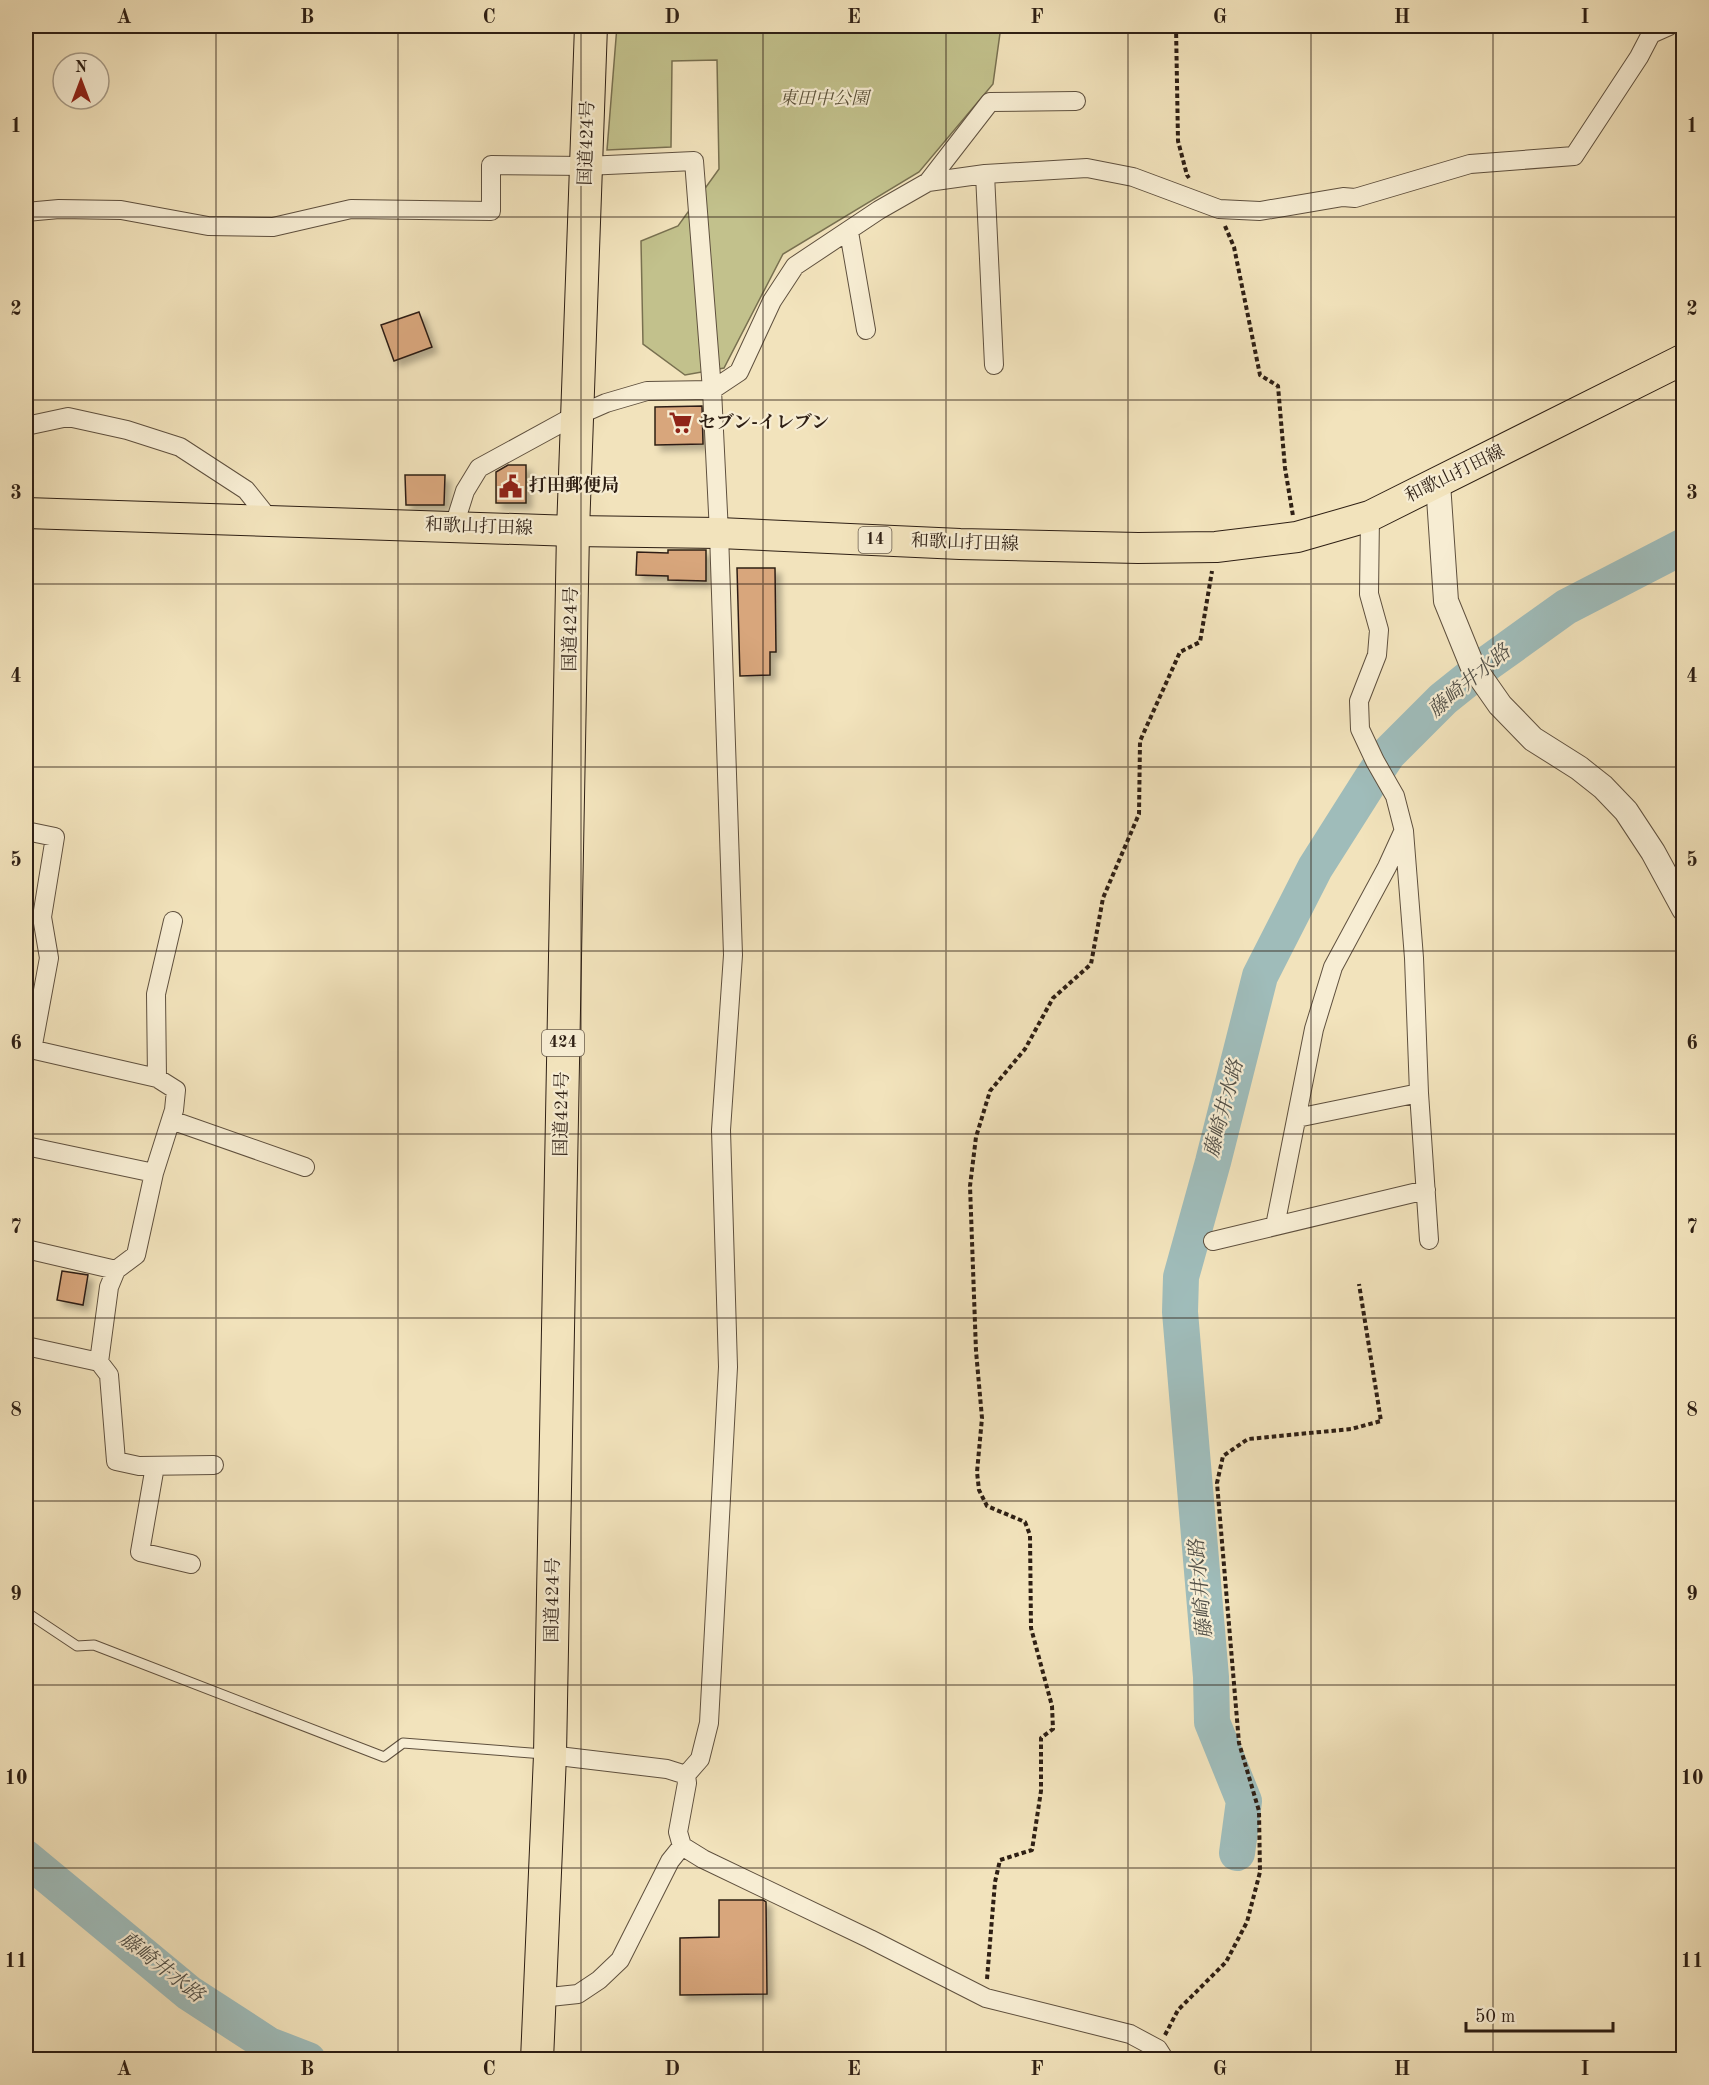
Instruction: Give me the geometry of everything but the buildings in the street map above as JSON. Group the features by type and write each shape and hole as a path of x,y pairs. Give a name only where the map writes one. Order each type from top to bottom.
{"highway":[{"name":"国道424号","path":"537,2060 550,1755 573,531 591,26"}],"main road":[{"name":"和歌山打田線","path":"26,513 573,531 719,533 960,544 1137,548 1216,547 1297,537 1370,516 1683,359"}],"street":[{"path":"454,526 465,491 479,468 606,403 647,391 712,390 739,372 772,301 795,266 879,210 928,182 985,174 1086,168 1133,177 1219,209 1260,211 1343,197 1355,198 1470,164 1574,156 1639,57 1651,34 1669,26"},
{"path":"928,182 990,102 1076,101"},
{"path":"26,212 59,209 121,210 208,226 273,227 351,209 491,211 491,165 586,166 694,161 712,390 733,955 721,1130 728,1367 709,1723 700,1759 686,1775 687,1784 678,1832 682,1846 703,1859 870,1939 986,1998 1130,2034 1162,2054"},
{"path":"985,174 994,365"},
{"path":"849,232 866,330"},
{"path":"26,426 68,417 127,430 180,447 246,490 270,520"},
{"path":"1438,483 1446,601 1472,666 1500,705 1533,739 1579,768 1603,787 1626,811 1653,852 1683,909"},
{"path":"1370,516 1369,594 1379,630 1377,655 1359,701 1360,729 1399,808 1404,831 1414,958 1419,1093 1429,1240"},
{"path":"26,831 55,837 42,917 49,958 29,1049 157,1078 176,1090 174,1110 154,1173 136,1255 116,1270 109,1287 99,1362"},
{"path":"1275,1226 1314,1029 1333,967 1404,831"},
{"path":"157,1078 156,993 173,921"},
{"path":"1297,1118 1419,1093"},
{"path":"171,1120 305,1167"},
{"path":"26,1146 154,1173"},
{"path":"1214,1241 1426,1190"},
{"path":"26,1249 116,1270"},
{"path":"26,1346 99,1362 109,1375 116,1461 139,1466 214,1465"},
{"path":"155,1466 140,1552 191,1564"},
{"path":"550,1755 667,1769 686,1775"},
{"path":"540,1998 578,1994 599,1980 620,1960 670,1861 682,1846"}],"lane":[{"path":"26,1612 77,1646 94,1645 384,1757 403,1743 550,1755"}],"path":[{"path":"1176,26 1178,141 1187,175 1219,209 1234,247 1260,375 1278,386 1285,468 1297,537"},
{"path":"986,1998 995,1882 1000,1860 1032,1850 1041,1791 1041,1738 1053,1729 1052,1706 1031,1628 1030,1535 1025,1522 987,1506 979,1490 977,1472 982,1418 976,1351 970,1186 976,1137 990,1091 1025,1049 1053,998 1091,964 1102,898 1139,814 1140,741 1180,652 1200,642 1216,547"},
{"path":"1162,2054 1178,2010 1227,1962 1247,1922 1260,1872 1259,1811 1239,1743 1238,1732 1217,1483 1223,1456 1248,1439 1351,1429 1381,1422 1359,1284"}],"green space":[{"name":"東田中公園","path":"617,26 1001,26 993,84 919,172 783,254 724,368 685,375 643,344 641,241 678,226 719,169 717,60 672,61 671,147 607,150"}],"waterway":[{"name":"藤崎井水路","path":"1237,1853 1244,1801 1212,1722 1211,1677 1180,1312 1181,1277 1260,976 1315,868 1388,754 1443,699 1488,663 1566,607 1684,546"},
{"name":"藤崎井水路","path":"26,1858 189,1993 269,2045 308,2060"}],"place":[{"name":"セブン-イレブン","path":"680,423"},
{"name":"打田郵便局","path":"511,486"}]}
